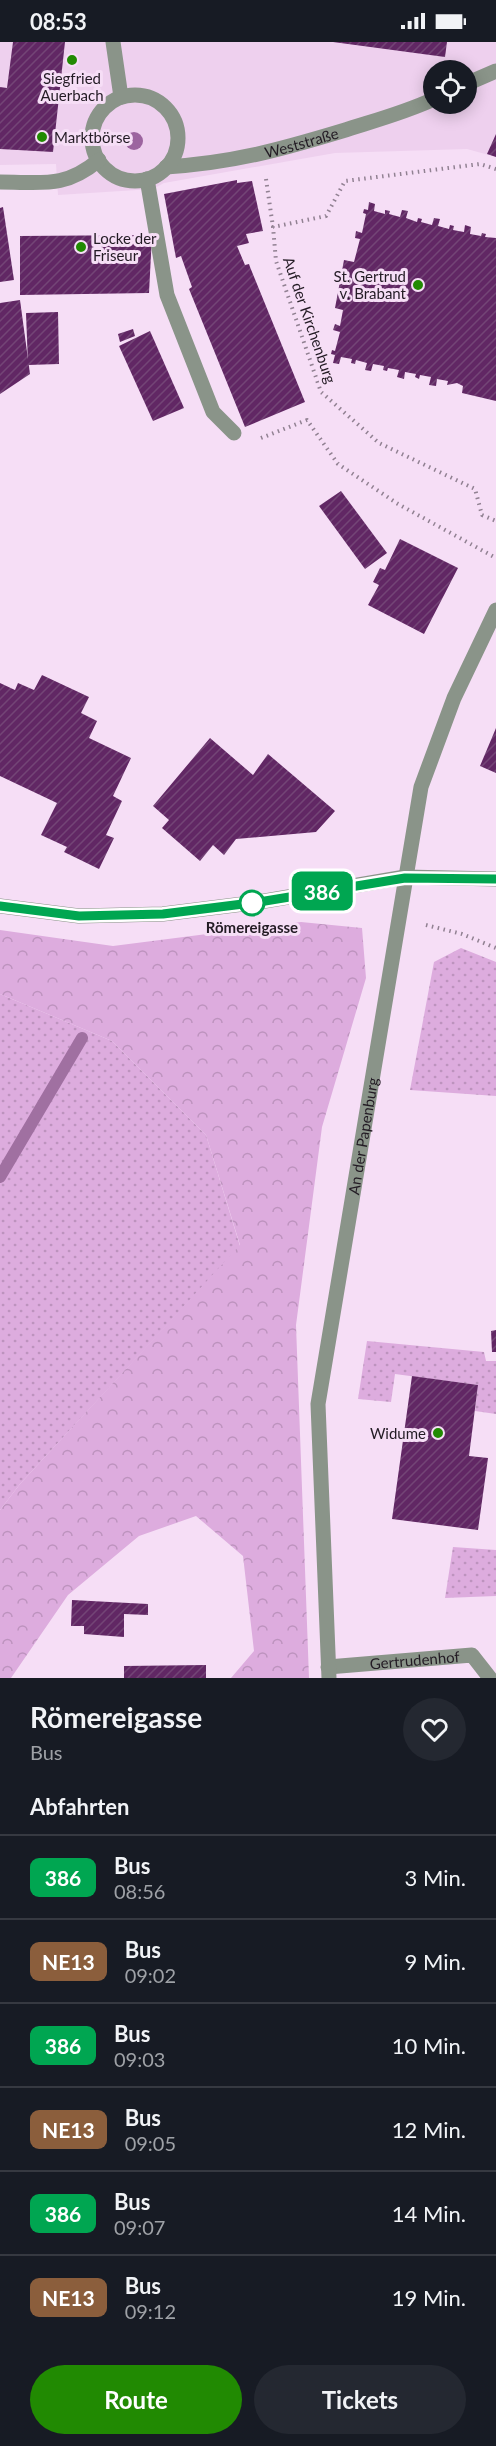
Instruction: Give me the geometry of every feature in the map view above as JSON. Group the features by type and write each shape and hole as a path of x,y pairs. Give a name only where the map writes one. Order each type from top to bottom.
{"street":[{"path":"113,42 121,97"},
{"path":"477,79 496,71"},
{"path":"166,167 174,156 178,142 177,128 171,114 161,104 149,97 135,95 121,97 105,108 95,124 93,143 99,160 108,170 120,177 147,179 167,295 213,412 234,433"},
{"name":"Weststraße","path":"147,179 166,167 214,164 263,155 423,104"},
{"path":"0,182 58,183 81,175 99,160"},
{"name":"An der Papenburg","path":"329,1672 318,1404 421,787 454,698 496,610"},
{"path":"0,906 79,916 163,914 259,902 405,878 496,879"},
{"name":"Gertrudenhof","path":"329,1672 472,1655 490,1678"}],"path":[{"name":"Auf der Kirchenburg","path":"263,155 276,261 321,392 379,443 475,489 482,514 496,521"},
{"path":"273,227 326,216 345,181 480,164 496,169"},
{"path":"234,433 240,447 307,420 338,464 398,504 496,558"},
{"path":"400,919 462,934 496,948"}],"shaded area":[{"path":"0,42 496,42 496,157 467,149 335,153 164,183 153,189 58,195 56,164 0,165"}],"green space":[{"path":"301,922 362,928 366,978 322,1127 296,1325 309,1678 231,1678 254,1651 243,1556 196,1516 139,1536 68,1595 11,1678 0,1678 0,1510 20,1484 240,1245 206,1135 112,1041 0,994 0,930 113,946"},
{"path":"461,948 496,962 496,1096 410,1090 434,962"},
{"path":"0,994 112,1041 206,1135 240,1246 20,1484 0,1510"},
{"path":"367,1341 484,1352 486,1361 496,1361 496,1414 475,1411 478,1385 395,1374 391,1402 358,1399"},
{"path":"453,1547 496,1550 496,1596 445,1598"}],"building":[{"path":"13,42 65,42 53,152 0,149 0,87 7,88"},
{"path":"333,42 447,42 445,57"},
{"path":"496,134 496,157 487,154"},
{"path":"237,180 237,183 252,181 263,231 246,234 249,243 237,246 245,265 249,264 305,402 245,427 189,289 192,287 181,256 176,258 164,194"},
{"name":"St. Gertrud v. Brabant","path":"369,202 375,204 374,211 385,214 385,210 390,211 389,214 400,217 402,210 408,211 406,218 417,222 418,218 422,219 421,222 432,225 434,218 440,219 438,226 449,229 450,225 454,226 453,230 464,232 465,225 471,227 470,234 481,236 482,233 486,234 485,237 496,238 496,401 462,393 463,386 457,383 447,385 448,381 437,379 436,386 429,385 431,377 420,375 419,379 415,377 416,374 405,372 404,379 397,377 399,370 388,368 387,371 383,370 384,366 373,364 371,371 365,370 367,363 356,360 355,364 351,363 352,359 341,357 339,364 333,363 335,355 331,354 332,350 335,351 340,332 333,330 335,324 340,326 343,310 335,308 344,260 354,262 360,239 355,238 356,231 362,233 366,214 363,213 364,209 368,210"},
{"path":"3,207 14,280 0,282 0,208"},
{"path":"152,235 149,293 20,295 20,236"},
{"path":"20,300 30,374 0,394 0,303"},
{"path":"58,312 59,364 28,365 26,313"},
{"path":"133,329 135,336 120,342 118,334"},
{"path":"150,331 184,408 153,421 119,346"},
{"path":"341,491 387,553 365,569 319,506"},
{"path":"400,539 458,568 424,634 368,605 379,585 373,582 380,568 385,570"},
{"path":"42,675 89,697 81,713 97,721 89,738 131,758 113,796 122,801 106,835 114,838 99,869 64,852 67,847 41,835 57,803 0,776 0,683 15,690 18,683 34,690"},
{"path":"496,728 496,773 480,766"},
{"path":"210,738 253,775 268,754 335,811 316,832 236,839 224,855 213,845 200,861 162,828 169,820 153,806"},
{"path":"496,1330 496,1352 492,1352 491,1331"},
{"name":"Widume","path":"412,1376 478,1385 469,1456 488,1458 478,1530 392,1519"},
{"path":"72,1600 148,1604 148,1615 124,1614 124,1637 84,1634 84,1626 71,1626"},
{"path":"206,1665 206,1678 124,1678 124,1666"}],"waterway":[{"path":"0,1177 82,1038"}],"bus line":[{"name":"386","path":"0,906 79,916 163,914 259,902 405,878 496,879"}],"place":[{"name":"Siegfried Auerbach","path":"72,60"},
{"name":"Marktbörse","path":"42,137"},
{"name":"Locke der Friseur","path":"81,247"},
{"name":"St. Gertrud v. Brabant","path":"418,285"},
{"name":"Römereigasse","path":"252,903"},
{"name":"Widume","path":"438,1433"}]}
